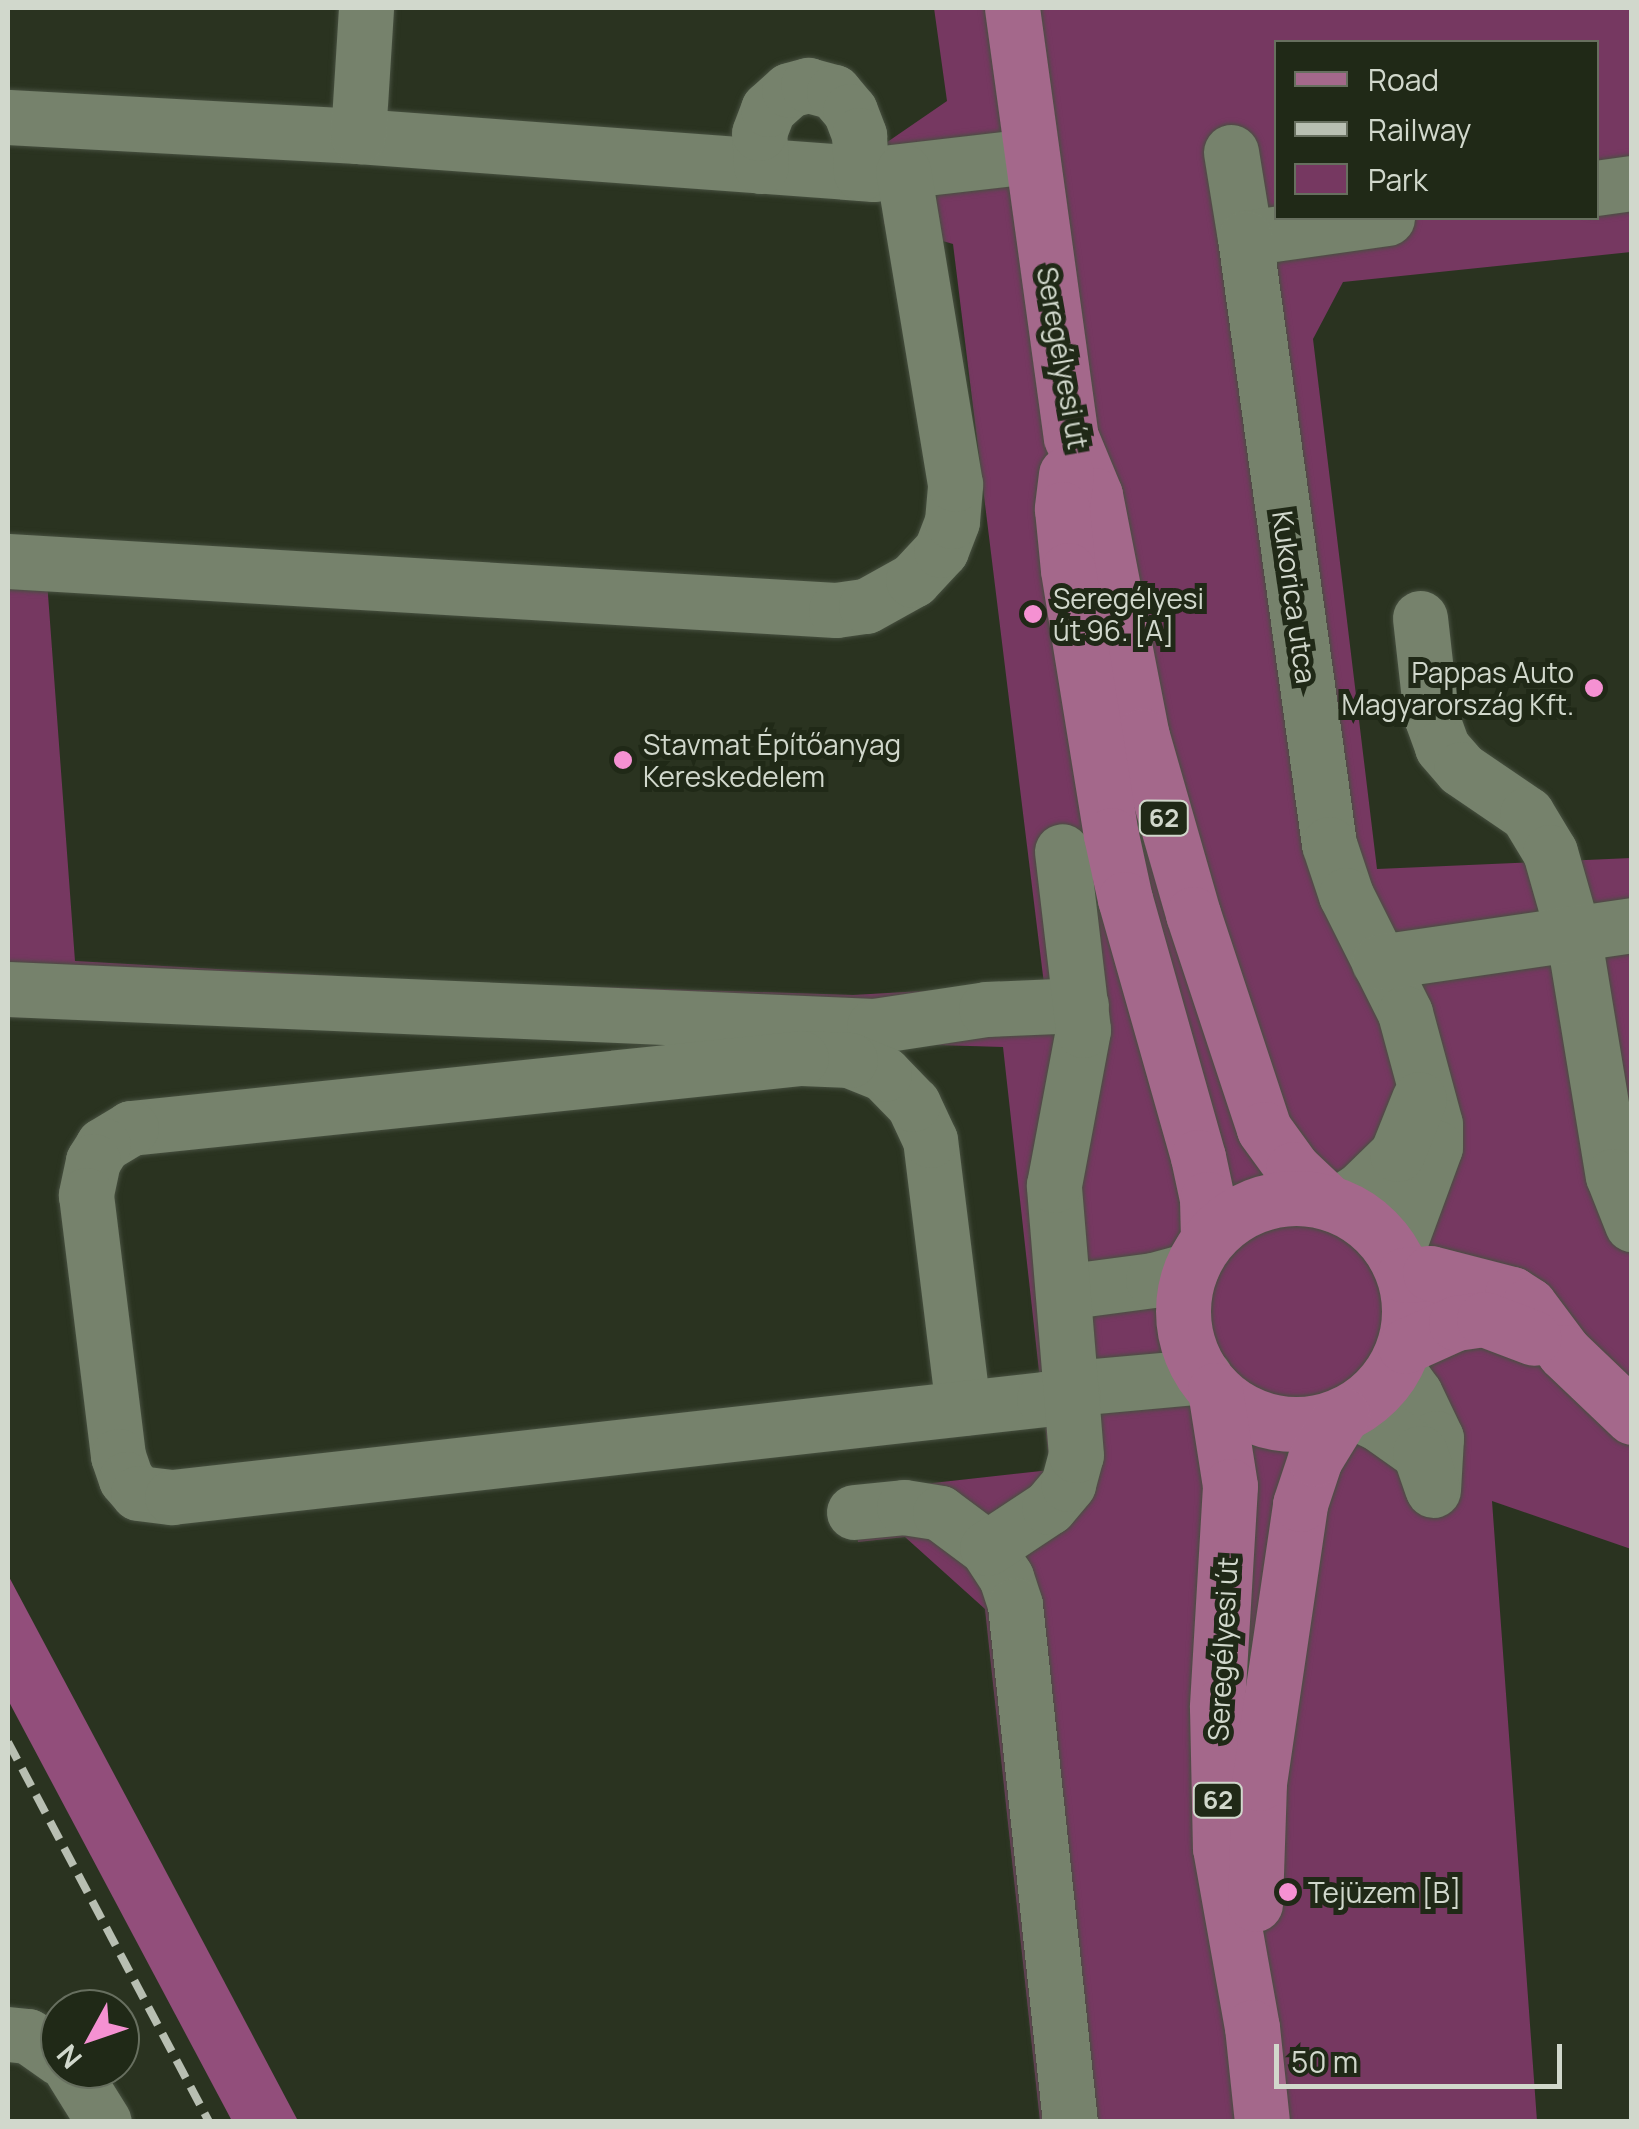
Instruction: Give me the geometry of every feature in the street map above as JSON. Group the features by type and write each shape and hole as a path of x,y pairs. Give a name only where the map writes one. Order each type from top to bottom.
{"main road":[{"name":"Seregélyesi út","path":"1012,8 1071,437 1095,495 1124,654 1164,818 1240,1066 1264,1129 1293,1168 1331,1203 1370,1225 1400,1266"},
{"name":"Seregélyesi út","path":"1071,437 1062,509 1068,570 1121,883 1207,1199 1200,1255 1184,1325 1210,1383 1230,1486 1216,1708 1220,1848 1252,2026 1262,2122"},
{"path":"1200,1255 1253,1206 1290,1198 1331,1203"},
{"path":"1400,1357 1410,1317 1400,1266 1512,1294 1529,1305 1564,1352 1632,1417"},
{"path":"1400,1357 1456,1323 1484,1318 1564,1352"},
{"name":"Seregélyesi út","path":"1252,2026 1259,1783 1300,1504 1314,1460 1347,1413 1377,1392 1400,1357"},
{"path":"1210,1383 1265,1420 1304,1424 1347,1413"}],"street":[{"path":"358,136 366,8"},
{"path":"8,560 836,610 866,606 914,580 941,550 952,521 955,484 882,172 850,112 834,92 808,84 789,90 768,110 759,133 761,166"},
{"path":"8,118 358,136 882,172 1030,156"},
{"name":"Kukorica utca","path":"1231,152 1330,844 1346,895 1405,1013 1424,1082 1435,1147 1400,1266"},
{"path":"1599,188 1632,183"},
{"path":"1244,238 1373,220"},
{"path":"1420,618 1431,716 1442,747 1461,770 1527,814 1541,832 1573,933 1613,1176 1632,1224"},
{"path":"987,1548 1049,1507 1068,1484 1076,1455 1054,1185 1079,1071 1081,1004 1062,851"},
{"path":"1378,962 1632,926"},
{"path":"8,990 874,1026 986,1009 1081,1004"},
{"path":"963,1408 930,1140 912,1104 884,1074 850,1060 801,1058 131,1128 103,1145 93,1162 86,1196 118,1456 126,1479 138,1493 192,1494 963,1408 1073,1392 1210,1383"},
{"path":"1331,1203 1360,1190 1397,1154 1424,1082"},
{"path":"1063,1292 1153,1280 1200,1255"},
{"path":"1347,1413 1378,1422 1420,1453 1434,1490 1436,1438 1400,1357"},
{"path":"854,1512 904,1507 940,1513 987,1548 1006,1577 1014,1605 1070,2122"},
{"path":"83,2089 104,2122"}],"green space":[{"path":"934,8 1631,8 1631,252 1343,282 1313,339 1377,869 1631,858 1631,1549 1492,1501 1537,2121 1040,2121 985,1609 905,1537 858,1542 852,1492 1050,1470 1003,1047 8,1017 8,580 47,581 75,961 443,982 853,995 1044,984 953,244 884,224 880,147 947,101"}],"shaded area":[{"path":"8,1575 298,2121 232,2121 8,1700"}],"railway":[{"path":"8,1742 209,2122"}],"place":[{"name":"Seregélyesi út 96. [A]","path":"1033,614"},
{"name":"Pappas Auto Magyarország Kft.","path":"1594,688"},
{"name":"Stavmat Építőanyag Kereskedelem","path":"623,760"},
{"name":"Tejüzem [B]","path":"1288,1892"}]}
